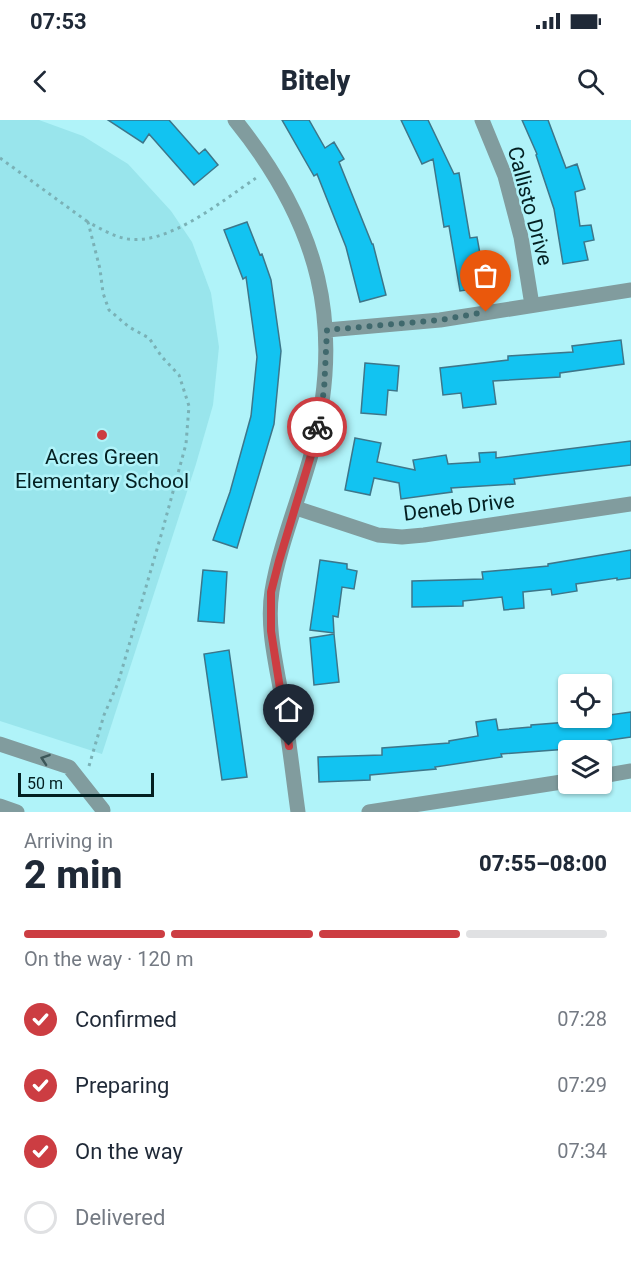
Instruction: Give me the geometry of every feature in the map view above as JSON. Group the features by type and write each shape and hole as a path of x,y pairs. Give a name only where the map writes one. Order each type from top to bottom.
{"street":[{"path":"235,120 258,148 282,187 307,241 320,283 327,330 324,391 312,452 271,592 271,631 298,812"},
{"name":"Callisto Drive","path":"482,120 505,176 521,237 532,305"},
{"path":"327,330 440,320 631,290"},
{"name":"Deneb Drive","path":"296,508 378,535 402,537 424,536 631,504"},
{"path":"0,744 69,767 102,811"},
{"path":"612,774 631,771"},
{"path":"369,812 558,783"},
{"path":"0,806 17,812"}],"path":[{"path":"0,158 88,222 124,239 148,239 177,228 210,210 270,168"},
{"path":"88,222 100,269 103,293 109,310 129,327 149,338 162,357 179,375 189,406 186,444 162,532 118,682 104,715 89,768"}],"shaded area":[{"name":"Acres Green Elementary School","path":"0,120 39,120 83,136 128,164 171,211 192,242 211,293 219,347 213,405 102,754 0,721"}],"building":[{"path":"108,120 169,120 199,154 205,149 218,165 194,185 149,134 143,143"},
{"path":"282,120 309,120 325,148 334,142 344,159 339,162 373,244 386,295 360,302 346,247 317,174 314,176"},
{"path":"401,120 428,120 454,174 459,173 470,238 477,237 486,287 460,291 449,226 444,227 433,159 422,164"},
{"path":"522,120 548,120 566,168 577,164 585,189 575,192 580,226 591,225 594,240 584,242 588,260 563,264 554,209 537,154"},
{"path":"247,222 271,280 281,351 274,424 237,548 213,540 230,492 251,416 257,357 246,277 243,279 224,230"},
{"path":"621,340 624,364 560,373 560,377 493,381 496,404 463,408 461,393 443,395 440,368 508,360 508,356 573,352 572,346"},
{"path":"365,363 399,366 397,391 388,390 386,415 361,413"},
{"path":"355,438 381,443 377,462 415,470 413,460 446,455 448,464 480,462 479,453 496,452 496,458 631,441 631,465 514,479 515,484 451,488 452,492 401,499 399,483 374,478 370,495 345,490"},
{"path":"631,550 631,578 576,584 577,591 552,595 551,589 523,592 524,608 504,610 502,597 463,601 463,606 412,607 412,581 483,579 482,572 548,566 548,564"},
{"path":"320,560 347,564 347,569 357,571 354,589 342,587 338,617 333,616 334,633 310,630"},
{"path":"203,570 227,572 224,623 198,621"},
{"path":"334,634 339,682 314,685 310,638"},
{"path":"229,650 247,777 222,780 204,654"},
{"path":"631,712 631,737 610,740 558,740 558,750 501,754 502,757 435,767 436,769 370,775 370,780 319,782 318,757 382,755 382,748 449,743 449,741 478,736 476,722 496,719 498,730 558,723 558,728 612,728 612,715"}],"way so far":[{"path":"317,427 324,391 327,330 440,320 486,312"}],"place":[{"name":"Acres Green Elementary School","path":"102,435"}],"route":[{"path":"289,746 271,631 271,592 312,452 317,427"}]}
